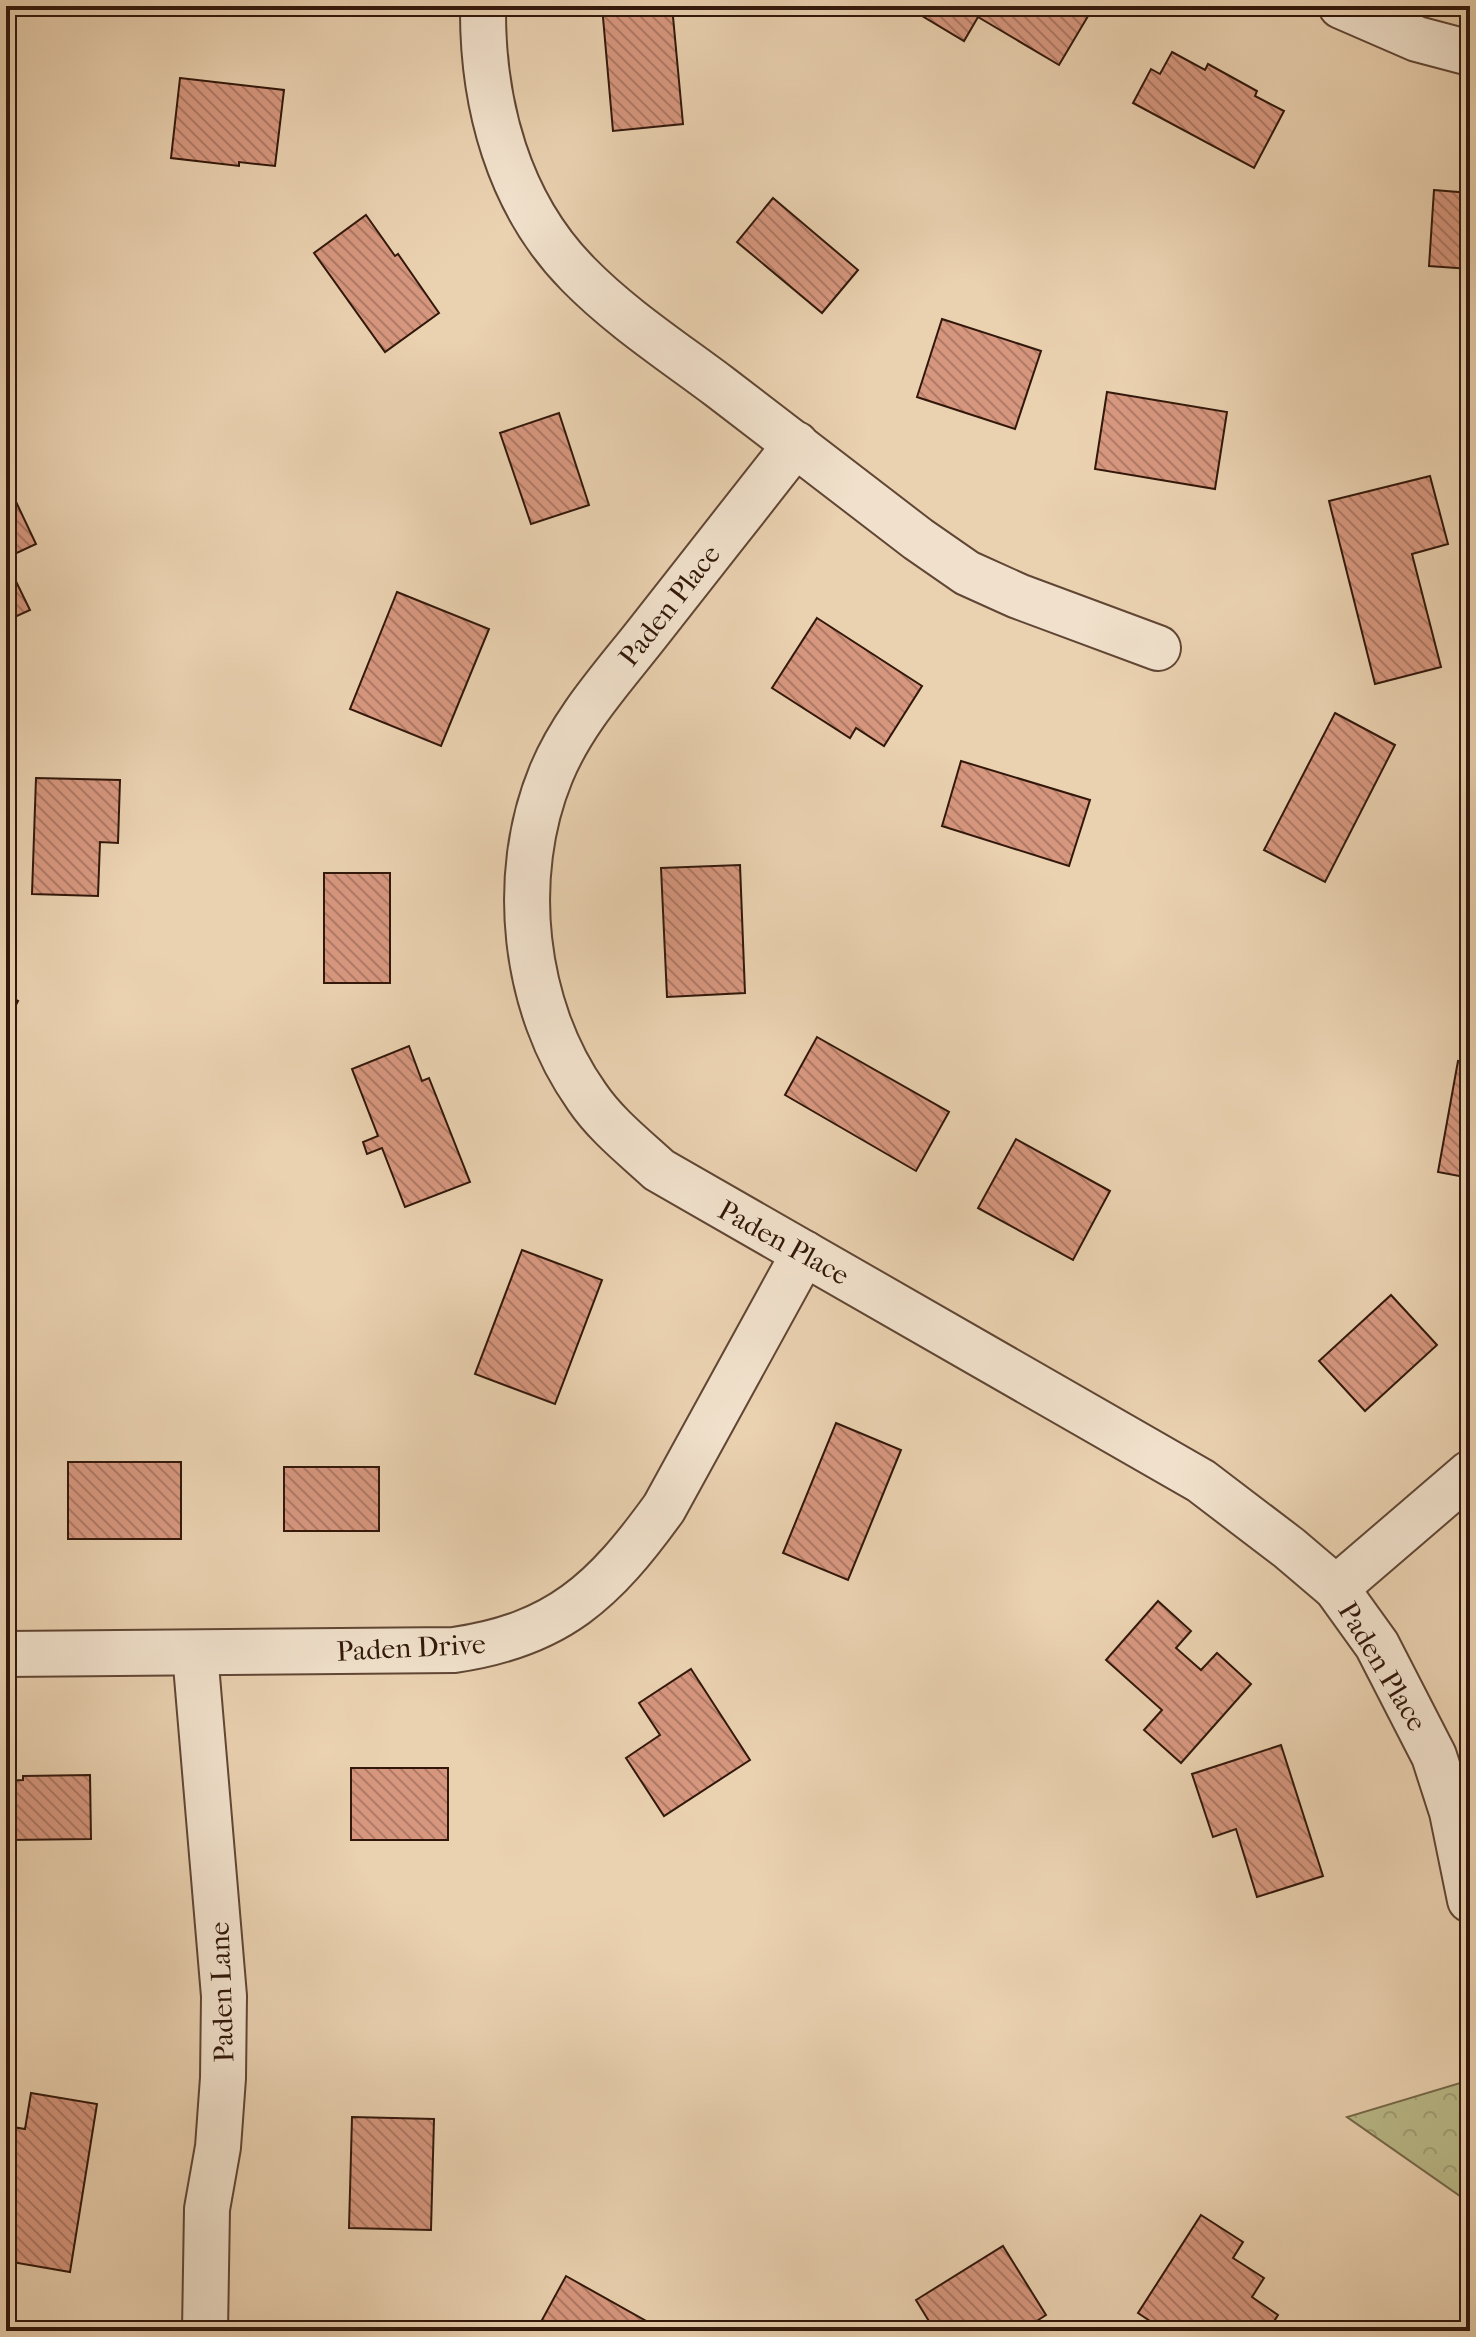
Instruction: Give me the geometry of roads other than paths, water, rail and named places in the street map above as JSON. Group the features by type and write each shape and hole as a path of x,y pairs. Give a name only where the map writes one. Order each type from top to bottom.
{"street":[{"path":"483,6 483,38 491,104 508,165 526,203 551,243 578,274 625,315 967,573 1018,596 1158,648"},
{"path":"1341,6 1417,39 1470,53"},
{"name":"Paden Place","path":"796,444 615,674 573,733 552,773 535,822 528,893 528,938 538,988 557,1046 587,1098 618,1134 659,1170 1201,1481 1336,1588 1377,1645 1434,1756 1452,1812 1470,1900"},
{"name":"Paden Drive","path":"6,1654 454,1650 491,1645 533,1631 570,1610 604,1582 636,1547 664,1508 804,1253"},
{"path":"1336,1588 1470,1473"},
{"name":"Paden Lane","path":"195,1653 224,1996 219,2134 207,2209 205,2331"}]}
